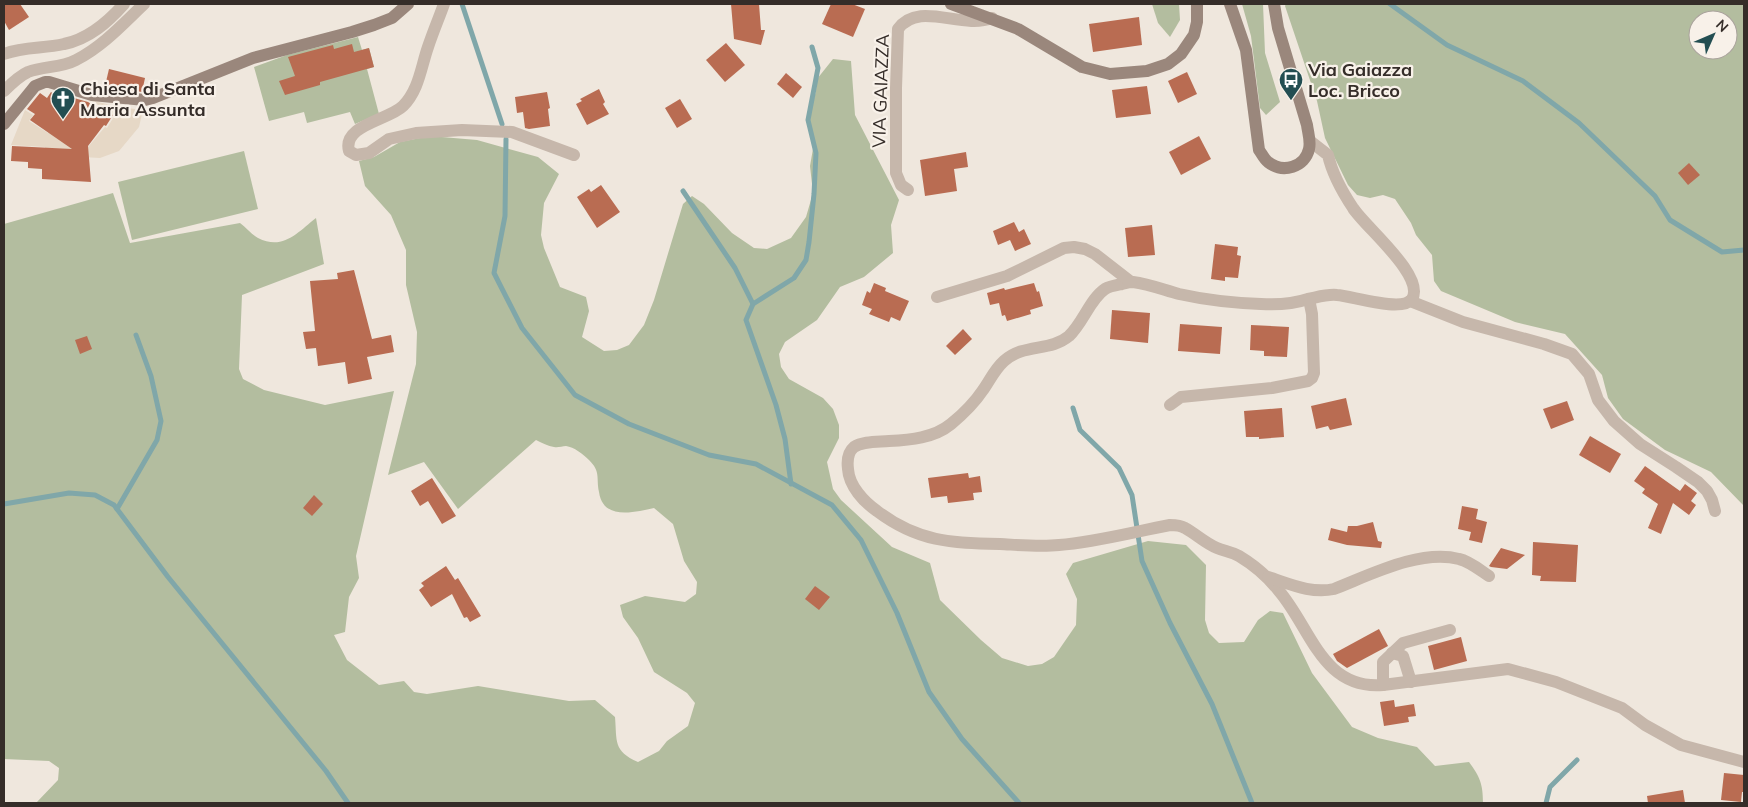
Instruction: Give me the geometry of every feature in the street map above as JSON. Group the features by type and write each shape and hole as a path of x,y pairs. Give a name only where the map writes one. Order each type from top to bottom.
{"main road":[{"path":"4,124 31,91 41,83 49,82 92,95 145,100 253,58 374,25 392,18 408,4"},
{"name":"VIA GAIAZZA","path":"951,4 1018,29 1082,67 1110,74 1147,71 1168,64 1181,54 1194,35 1197,22 1196,4"},
{"path":"1230,4 1246,50 1259,150 1268,162 1281,168 1293,167 1304,160 1309,151 1310,141 1278,28 1274,4"}],"street":[{"path":"4,54 26,48 55,46 72,42 104,24 124,4"},
{"path":"4,91 18,78 28,72 68,64 78,60 103,42 144,4"},
{"path":"444,4 427,48 415,92 398,111 359,129 351,137 348,145 349,151 356,155 369,152 389,139 416,133 462,130 512,132 574,155"},
{"name":"VIA GAIAZZA","path":"908,190 900,184 896,173 898,29 903,20 912,14 923,12 972,20 984,21 992,18"},
{"path":"937,297 1008,276 1064,248 1074,247 1095,254 1131,282 1223,302 1280,305 1334,294 1393,304 1410,301 1413,297 1413,286 1406,270 1353,210 1330,164 1328,155 1310,141"},
{"path":"1131,282 1105,289 1098,296 1080,324 1066,338 1039,348 1021,350 1006,359 963,412 935,434 905,440 860,444 853,448 849,454 848,474 866,504 909,531 940,541 962,543 1055,546 1086,542 1170,525 1184,527 1218,549 1238,555 1266,576 1281,593 1308,637 1337,673 1351,682 1363,685 1384,686 1508,669 1556,682 1614,704 1681,746 1744,762"},
{"path":"1170,405 1180,397 1272,388 1308,381 1312,378 1314,373 1312,314 1308,299"},
{"path":"1410,301 1463,322 1544,344 1572,354 1589,374 1598,400 1614,421 1640,444 1698,482 1707,491 1712,500 1714,511"},
{"path":"1266,576 1307,590 1323,591 1334,589 1404,562 1438,556 1460,559 1489,576"},
{"path":"1384,686 1384,662 1403,643 1450,630"},
{"path":"1392,653 1403,656 1411,682"}],"green space":[{"path":"1152,4 1179,4 1180,20 1170,37 1158,23"},
{"path":"1242,4 1263,4 1265,53 1280,102 1266,115 1260,108 1251,36"},
{"path":"1286,4 1744,4 1744,506 1711,472 1665,450 1623,419 1608,398 1602,375 1565,334 1515,322 1441,291 1434,281 1432,255 1416,235 1411,223 1395,199 1383,195 1370,198 1357,195 1348,185 1325,138 1317,101 1285,6"},
{"path":"358,37 362,50 369,48 374,67 367,69 379,114 355,124 350,112 307,123 304,112 269,121 254,67 287,55"},
{"path":"833,59 851,61 855,115 899,200 891,225 893,253 864,277 840,287 817,320 785,342 779,354 781,367 789,379 823,398 833,409 839,425 839,438 827,462 833,489 841,500 892,547 930,563 940,600 1002,658 1028,666 1042,664 1054,657 1076,625 1077,599 1066,574 1073,563 1148,541 1186,545 1206,565 1205,620 1209,633 1219,643 1244,642 1258,620 1270,611 1283,613 1312,673 1352,727 1378,738 1417,747 1435,766 1469,762 1480,781 1483,803 36,803 58,780 59,768 49,761 4,759 4,224 113,193 130,243 240,223 258,238 275,242 283,241 296,234 316,218 324,264 242,295 239,369 243,379 264,390 325,405 394,391 356,556 359,578 349,597 345,632 334,635 347,660 379,685 404,681 414,692 427,694 478,686 569,701 595,700 615,717 620,749 624,754 638,762 659,751 667,741 688,726 695,703 687,693 654,672 638,638 623,617 620,605 645,596 685,602 696,594 697,582 684,561 673,524 654,508 629,512 613,511 602,501 597,471 587,458 569,447 554,447 536,440 458,509 424,462 388,475 416,364 417,332 406,285 406,250 391,215 365,186 359,161 374,157 400,142 430,136 477,140 538,157 559,174 544,203 541,235 544,248 560,287 586,297 589,311 582,337 604,351 617,350 629,345 644,325 654,300 683,204 692,196 704,204 732,233 754,248 767,249 791,238 806,217 813,193 810,166 814,143 809,117 817,79"},
{"path":"244,151 258,209 132,240 118,182"}],"shaded area":[{"path":"90,100 119,107 143,110 139,127 119,151 100,158 46,155 45,147 11,145 25,110 33,115 29,121 48,133 50,130 88,147 105,127 107,128 115,115"}],"building":[{"path":"4,4 20,4 29,17 9,30 4,21"},
{"path":"731,4 759,4 761,30 765,30 761,45 734,39"},
{"path":"831,4 852,4 865,9 853,37 822,24"},
{"path":"1139,17 1142,45 1093,52 1089,24"},
{"path":"726,43 745,65 725,82 706,60"},
{"path":"352,44 354,52 369,48 374,67 320,82 320,85 285,95 279,81 295,76 288,57 333,45 334,49"},
{"path":"109,69 145,78 142,92 105,86"},
{"path":"1187,72 1197,94 1178,103 1168,81"},
{"path":"786,73 802,87 793,98 777,84"},
{"path":"1147,86 1151,114 1116,118 1112,90"},
{"path":"599,89 605,102 603,104 609,114 587,125 576,104 582,101 580,99"},
{"path":"51,92 67,104 69,100 71,102 74,98 88,102 99,109 100,107 113,115 88,146 91,182 42,179 42,169 28,168 28,162 11,161 12,146 72,149 30,120 35,114 27,109 40,93 47,98"},
{"path":"547,92 550,108 548,109 550,126 525,128 523,112 517,113 515,97"},
{"path":"680,99 692,119 677,128 665,108"},
{"path":"1199,136 1211,159 1181,175 1169,152"},
{"path":"966,152 968,167 954,169 957,191 925,196 920,160"},
{"path":"1689,163 1700,175 1688,185 1678,173"},
{"path":"601,185 620,212 597,228 577,197 589,189 591,192"},
{"path":"1014,222 1019,232 1024,229 1031,244 1015,251 1010,240 998,245 993,231"},
{"path":"1152,225 1155,255 1128,257 1125,228"},
{"path":"1215,244 1238,247 1237,255 1241,256 1238,278 1225,277 1225,281 1211,279"},
{"path":"354,270 372,339 391,335 394,352 367,357 372,379 348,384 345,362 318,366 316,348 306,349 303,332 315,331 310,281 338,279 337,273"},
{"path":"874,283 886,288 885,291 909,301 900,321 891,317 889,322 869,314 872,309 862,305 867,291 870,293"},
{"path":"1034,283 1037,292 1039,291 1043,306 1030,310 1031,314 1007,321 1005,315 1002,316 999,303 990,305 987,293"},
{"path":"1112,310 1150,313 1148,343 1110,339"},
{"path":"1180,324 1222,327 1220,354 1178,351"},
{"path":"1251,325 1289,327 1287,357 1264,356 1264,351 1250,350"},
{"path":"963,329 972,339 955,355 946,346"},
{"path":"87,336 92,349 80,354 75,340"},
{"path":"1346,398 1352,425 1330,430 1328,426 1316,429 1311,406"},
{"path":"1567,401 1574,420 1551,429 1543,409"},
{"path":"1282,408 1284,437 1259,439 1259,437 1246,437 1244,411"},
{"path":"1590,436 1621,454 1610,473 1579,455"},
{"path":"1645,466 1680,491 1685,484 1697,493 1691,501 1696,505 1689,515 1673,503 1661,534 1648,528 1658,504 1642,493 1645,489 1634,481"},
{"path":"968,473 969,478 980,476 982,492 973,493 974,500 948,503 947,496 931,498 928,478"},
{"path":"432,478 456,516 442,524 428,501 420,506 411,491"},
{"path":"314,495 323,504 312,516 303,508"},
{"path":"1462,506 1478,509 1476,519 1487,522 1482,543 1469,540 1471,532 1458,529"},
{"path":"1373,522 1378,541 1382,542 1381,548 1347,545 1328,540 1331,528 1347,532 1348,526"},
{"path":"1533,542 1578,545 1576,582 1540,581 1541,576 1532,575"},
{"path":"1501,548 1525,555 1507,569 1489,566"},
{"path":"446,566 455,580 458,578 481,616 470,622 467,617 464,618 452,594 431,607 419,590 424,586 421,583"},
{"path":"815,586 830,597 819,610 805,599"},
{"path":"1379,629 1388,646 1347,668 1337,661 1333,654"},
{"path":"1461,637 1467,661 1434,670 1428,646"},
{"path":"1394,700 1395,707 1414,704 1416,716 1408,717 1409,722 1384,726 1380,702"},
{"path":"1724,773 1744,775 1744,792 1742,792 1741,802 1721,800"},
{"path":"1683,790 1685,803 1648,803 1647,796"}],"waterway":[{"path":"462,4 502,124"},
{"path":"1390,4 1447,45 1523,81 1579,123 1655,196 1670,220 1722,252 1744,250"},
{"path":"791,484 785,439 776,405 746,320 753,304 794,278 806,260 814,194 816,153 808,120 818,68 812,47"},
{"path":"506,139 505,216 494,273 522,328 575,395 629,424 709,455 756,464 832,505 861,540 897,613 929,692 962,739 1019,803"},
{"path":"683,191 735,268 753,304"},
{"path":"117,509 157,440 161,421 151,376 136,335"},
{"path":"1073,408 1080,430 1119,468 1132,495 1142,561 1170,623 1212,704 1252,803"},
{"path":"4,504 69,493 95,495 114,505 168,577 326,771 348,803"},
{"path":"1546,803 1550,787 1577,760"}],"place":[{"name":"Via Gaiazza Loc. Bricco","path":"1291,101"},
{"name":"Chiesa di Santa Maria Assunta","path":"63,120"}]}
